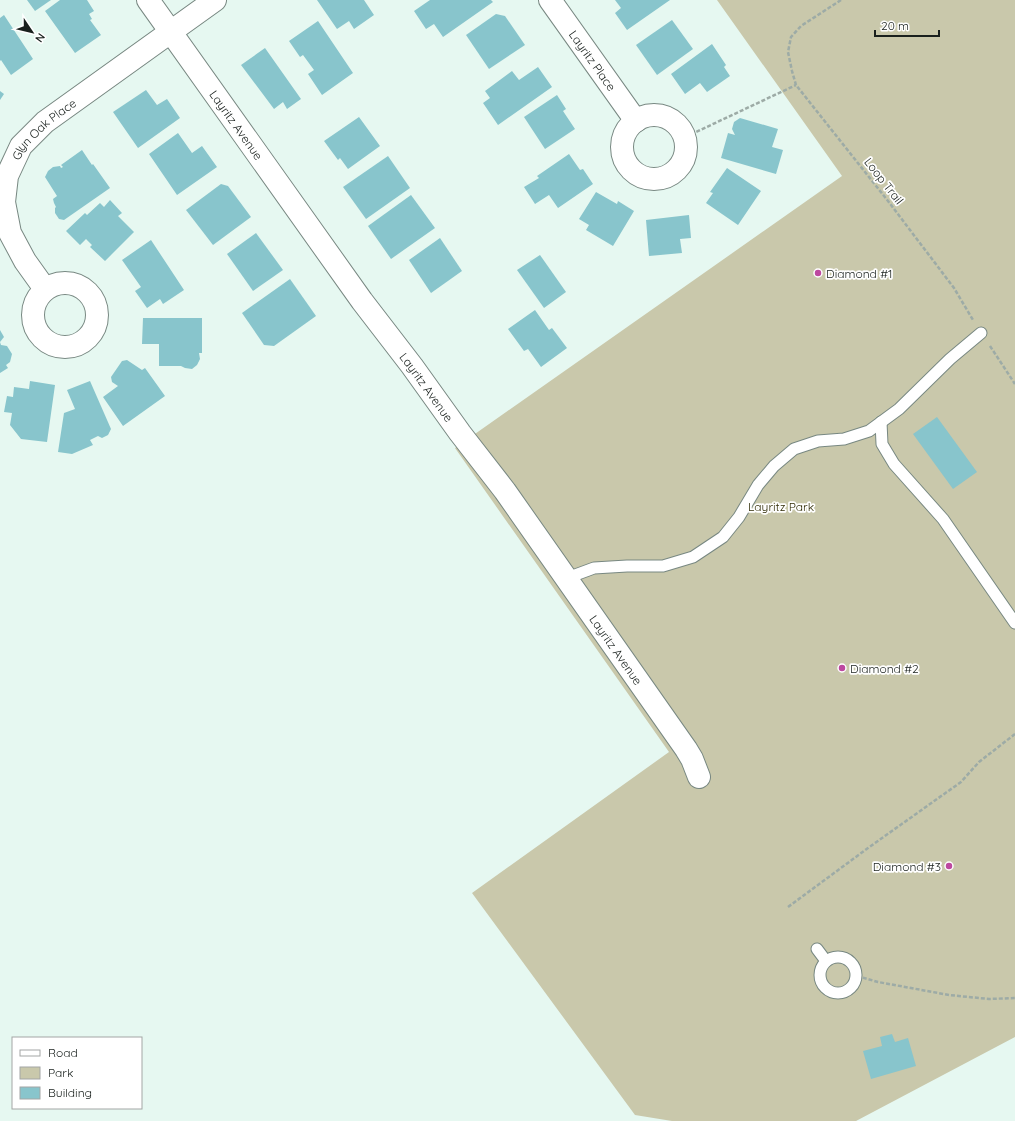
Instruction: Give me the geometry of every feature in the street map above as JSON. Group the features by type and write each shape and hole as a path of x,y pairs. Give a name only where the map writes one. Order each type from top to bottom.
{"street":[{"name":"Layritz Avenue","path":"148,0 362,301 505,491 567,578 686,749 692,759 699,777"},
{"path":"171,32 215,0"},
{"name":"Layritz Place","path":"550,0 636,121"},
{"name":"Glyn Oak Place","path":"45,289 25,260 10,234 4,202 7,176 21,146 45,122 171,32"},
{"path":"650,116 665,117 678,125 686,138 686,156 677,171 662,179 644,178 629,168 622,152 624,135 636,121 650,116"}],"lane":[{"path":"567,578 594,568 663,566 693,557 722,537 739,517 758,485 774,466 794,449 818,441 844,439 869,431 899,409 950,359 981,333"},
{"path":"882,422 882,444 894,464 943,519 1015,623"},
{"path":"817,949 826,962"},
{"path":"840,957 852,963 856,969 857,976 851,989 844,993 837,993 830,992 824,987 820,974 822,967 826,962 832,958 840,957"}],"path":[{"name":"Loop Trail","path":"841,0 801,26 791,37 788,52 796,85 888,201 949,282 1015,384"},
{"path":"686,138 796,85"},
{"path":"788,908 868,848 961,782 979,762 1015,734"},
{"path":"857,976 878,982 949,994 989,999 1015,998"}],"green space":[{"name":"Layritz Park","path":"717,0 1015,0 1015,1037 856,1121 672,1121 635,1115 472,893 669,752 455,448 842,176"}],"building":[{"path":"27,0 51,0 35,11"},
{"path":"60,0 87,0 94,11 89,14 92,19 90,20 101,35 75,53 45,11"},
{"path":"317,0 364,0 374,15 354,29 349,21 337,29"},
{"path":"430,0 491,0 493,2 443,37 434,24 426,29 414,11"},
{"path":"615,0 670,0 627,30 615,13 621,8"},
{"path":"496,14 505,16 525,45 489,69 466,35"},
{"path":"4,15 33,59 11,75 1,60 0,61 0,18"},
{"path":"672,20 693,49 657,75 636,45"},
{"path":"318,21 353,73 322,95 308,74 314,70 303,55 300,57 289,41"},
{"path":"712,44 726,65 724,67 730,76 707,92 700,83 685,94 671,74"},
{"path":"265,48 301,99 287,109 283,102 274,109 241,65"},
{"path":"538,67 552,87 498,125 483,103 490,98 485,91 512,71 519,80"},
{"path":"146,90 157,105 167,99 180,118 138,148 113,112"},
{"path":"0,91 4,94 0,100"},
{"path":"557,95 566,109 563,111 575,129 545,149 524,117"},
{"path":"359,117 380,146 348,169 340,158 338,160 324,141"},
{"path":"740,118 778,129 772,147 783,150 776,174 721,158 728,133 735,135 732,129 734,122"},
{"path":"178,133 192,153 202,146 217,167 177,195 149,154"},
{"path":"82,150 110,188 64,220 59,219 55,213 56,207 53,199 57,196 45,177 48,171 53,167 63,167 61,165"},
{"path":"569,154 580,170 583,169 593,184 558,208 549,195 535,204 524,187 539,178 537,176"},
{"path":"388,156 410,188 366,219 343,187"},
{"path":"727,168 761,191 738,225 706,203 713,193 710,192"},
{"path":"221,184 228,186 251,217 213,245 186,210"},
{"path":"596,192 617,204 618,201 634,211 613,246 586,230 589,225 579,219"},
{"path":"411,195 435,228 391,259 368,226"},
{"path":"110,200 122,213 118,216 134,232 105,261 90,247 92,245 86,239 80,245 66,231 85,213 87,215 100,203 104,207"},
{"path":"689,215 691,238 680,239 682,253 649,256 646,220"},
{"path":"256,233 283,270 253,291 227,254"},
{"path":"440,238 462,271 431,293 409,260"},
{"path":"151,240 184,290 163,304 160,299 147,308 135,291 141,287 122,260"},
{"path":"540,255 566,292 544,308 517,270"},
{"path":"290,279 316,316 274,346 264,345 242,313"},
{"path":"535,310 549,330 552,328 567,348 541,367 528,349 524,351 508,329"},
{"path":"143,318 202,318 202,353 199,353 200,359 197,365 192,369 181,366 159,366 159,344 142,344"},
{"path":"0,330 4,337 0,342"},
{"path":"0,342 1,345 7,346 12,354 10,362 6,365 8,368 0,373"},
{"path":"127,360 142,370 145,368 165,396 123,426 103,397 118,386 112,382 111,377 122,361"},
{"path":"30,381 55,385 47,442 21,439 10,425 12,413 4,412 7,396 13,397 14,387 29,389"},
{"path":"90,381 111,429 108,435 102,438 98,436 90,440 93,445 72,454 58,452 64,413 75,409 67,390"},
{"path":"937,417 977,472 953,489 913,434"},
{"path":"892,1034 895,1042 908,1038 916,1066 871,1079 863,1051 882,1046 880,1037"}],"place":[{"name":"Diamond #1","path":"818,273"},
{"name":"Diamond #2","path":"842,668"},
{"name":"Diamond #3","path":"949,866"}]}
